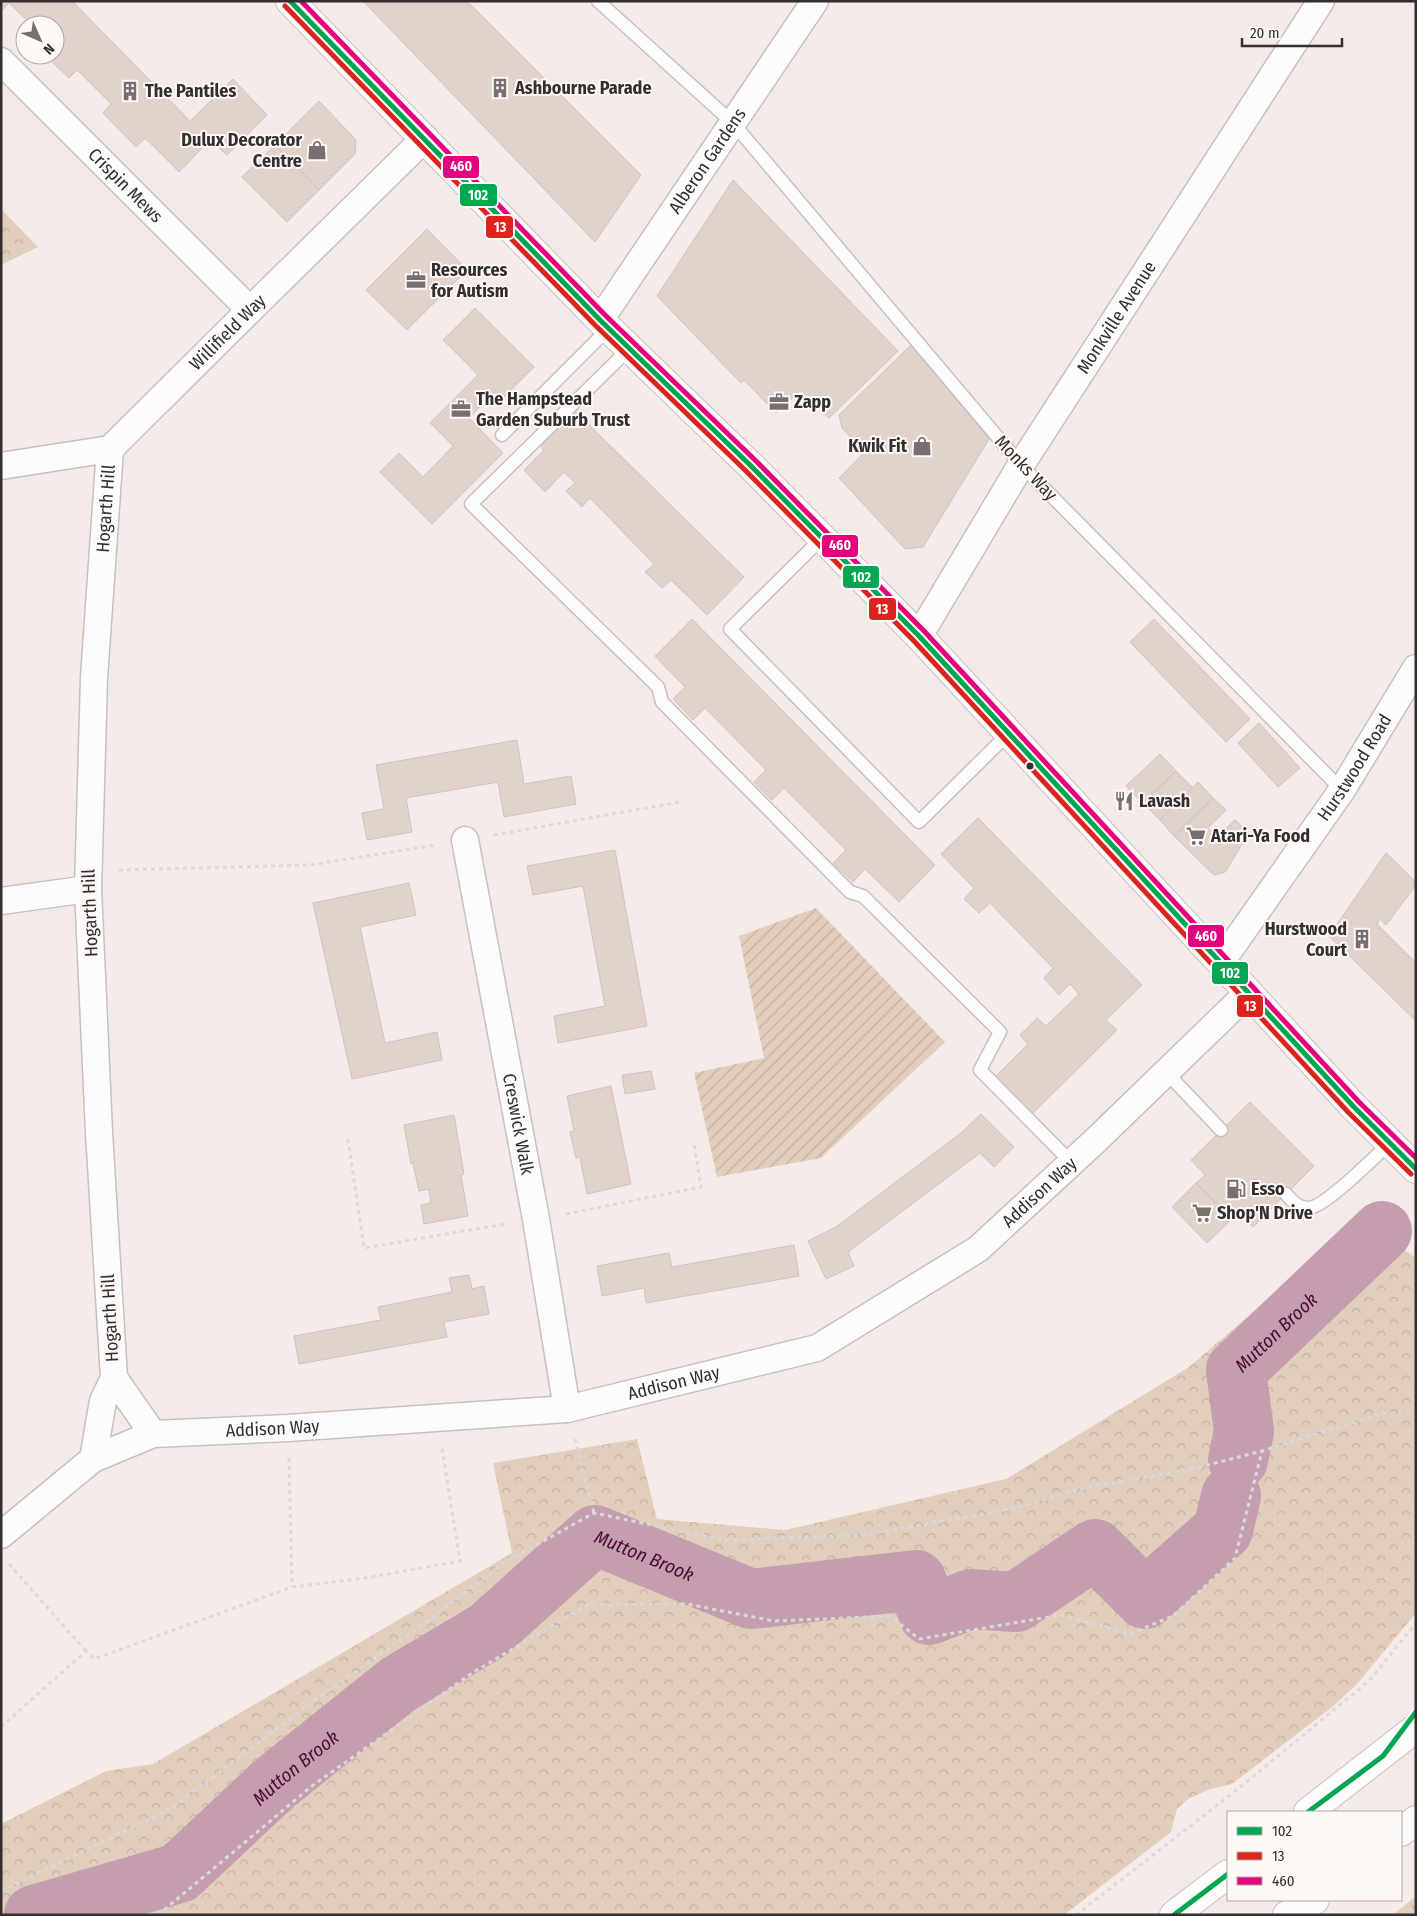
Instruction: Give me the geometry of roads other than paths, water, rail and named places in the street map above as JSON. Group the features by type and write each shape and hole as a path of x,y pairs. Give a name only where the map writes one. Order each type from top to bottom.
{"main road":[{"path":"290,1 605,324 751,466 919,636 1248,993 1416,1169"},
{"path":"1383,1756 1416,1712"},
{"path":"1309,1811 1383,1756 1416,1728"},
{"path":"1402,1831 1416,1820"},
{"path":"1174,1915 1227,1875"},
{"path":"1286,1915 1314,1901"},
{"path":"1305,1915 1315,1901"}],"street":[{"name":"Alberon Gardens","path":"605,324 733,123 815,1"},
{"name":"Monkville Avenue","path":"919,636 1021,465 1321,1"},
{"name":"Crispin Mews","path":"1,61 250,310"},
{"name":"Willifield Way","path":"110,449 425,138"},
{"path":"1,466 110,449"},
{"name":"Hogarth Hill","path":"93,1459 103,1401 114,1378 99,1142 88,880 94,678 110,449"},
{"name":"Hurstwood Road","path":"1221,962 1342,790 1416,668"},
{"name":"Creswick Walk","path":"465,840 536,1220 567,1410"},
{"path":"1,901 88,880"},
{"name":"Addison Way","path":"1,1535 93,1459 153,1434 288,1428 567,1410 816,1348 978,1249 1072,1163 1248,993"},
{"name":"Hogarth Hill","path":"114,1378 153,1434"}],"lane":[{"name":"Monks Way","path":"598,1 733,123 1021,465 1342,790"},
{"path":"502,434 605,324"},
{"path":"630,348 471,504 658,687 662,702 850,892 863,896 1000,1032 980,1070 1072,1163"},
{"path":"822,538 730,629 919,822 1009,733"},
{"path":"1166,1072 1221,1130"},
{"path":"1286,1194 1297,1205 1309,1208 1324,1202 1390,1143"}],"waterway":[{"name":"Mutton Brook","path":"1238,1460 1244,1431 1236,1370 1382,1231"},
{"name":"Mutton Brook","path":"34,1915 179,1873 275,1783 399,1684 488,1631 595,1535 751,1599 916,1580 929,1615 971,1599 1016,1602 1095,1549 1145,1599 1223,1530 1231,1496"}],"place":[{"name":"Ashbourne Parade","path":"500,88"},
{"name":"The Pantiles","path":"130,91"},
{"name":"Dulux Decorator Centre","path":"317,150"},
{"name":"Resources for Autism","path":"416,280"},
{"name":"Zapp","path":"779,402"},
{"name":"The Hampstead Garden Suburb Trust","path":"461,409"},
{"name":"Kwik Fit","path":"922,446"},
{"name":"Lavash","path":"1124,801"},
{"name":"Atari-Ya Food","path":"1196,836"},
{"name":"Hurstwood Court","path":"1362,939"},
{"name":"Esso","path":"1236,1189"},
{"name":"Shop'N Drive","path":"1202,1213"}]}
